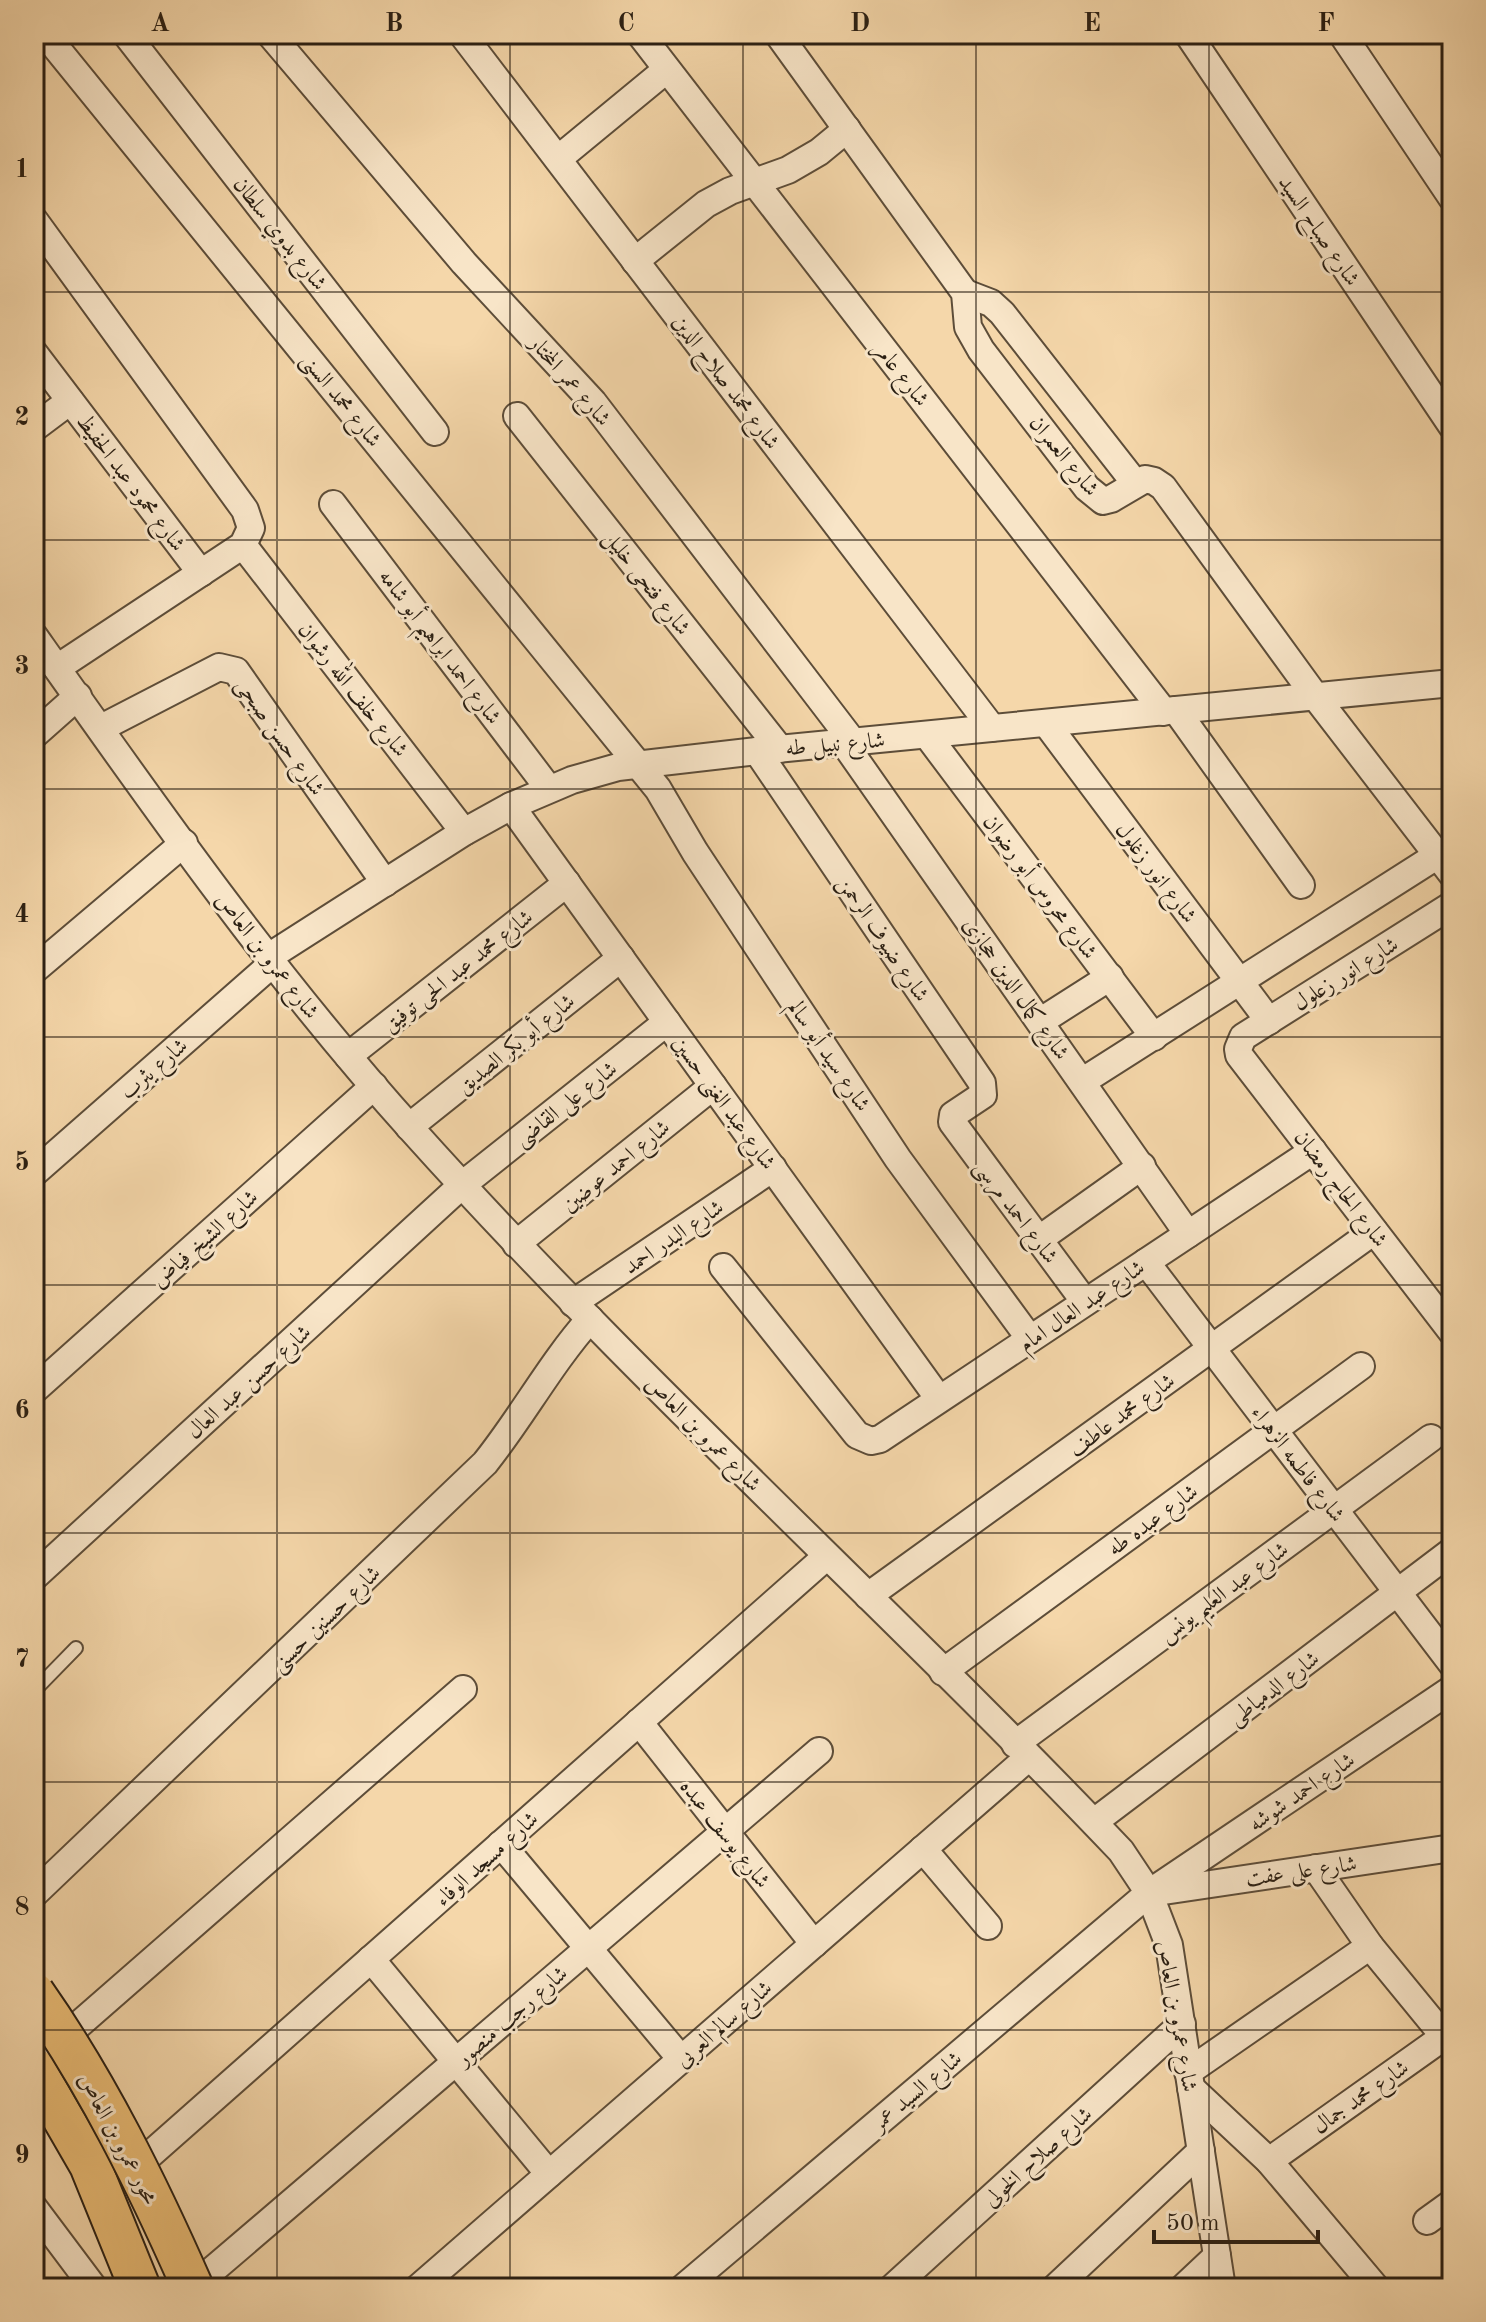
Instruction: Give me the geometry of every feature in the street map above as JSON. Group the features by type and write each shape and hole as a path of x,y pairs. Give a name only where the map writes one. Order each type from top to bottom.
{"main road":[{"name":"محور عمرو بن العاص","path":"34,1993 104,2104 200,2285"},
{"name":"محور عمرو بن العاص","path":"34,2066 90,2165 140,2288"}],"street":[{"name":"شارع محمد السنى","path":"45,34 638,766"},
{"name":"شارع بدوي سلطان","path":"126,34 435,432"},
{"name":"شارع عمر المختار","path":"270,34 464,263 593,402 849,742"},
{"name":"شارع محمد صلاح الدين","path":"462,34 992,728"},
{"name":"شارع عامر","path":"640,34 1170,711 1301,885"},
{"name":"شارع العمران","path":"778,34 965,293 966,316 973,337 1095,496 1103,501 1111,499 1145,479 1163,487 1315,696 1445,865"},
{"name":"شارع صباح السيد","path":"1188,34 1452,426"},
{"path":"1342,34 1452,198"},
{"path":"558,159 666,70"},
{"path":"635,261 706,204 730,191 788,170 819,152 847,129"},
{"path":"34,220 245,510 251,528 243,545 57,668"},
{"path":"965,293 978,297 1002,313 1135,483"},
{"name":"شارع محمود عبد الحفيظ","path":"34,353 201,573"},
{"path":"34,428 70,401"},
{"name":"شارع فتحى خليل","path":"517,416 768,750"},
{"name":"شارع احمد ابراهيم أبو شامه","path":"333,504 549,789"},
{"name":"شارع خلف الله رشوان","path":"243,545 464,832"},
{"name":"شارع عمرو بن العاص","path":"34,636 269,961 409,1127 516,1244 1121,1851 1149,1893 1169,1945 1222,2288"},
{"name":"شارع حسن صبحى","path":"101,728 219,667 236,671 385,883"},
{"name":"شارع نبيل طه","path":"269,961 464,832 549,789 607,770 768,750 1452,683"},
{"path":"34,735 78,696"},
{"name":"شارع انور زغلول","path":"1046,723 1269,1021"},
{"name":"شارع محروس أبو رضوان","path":"927,735 1154,1037"},
{"name":"شارع كمال الدين حجازى","path":"849,742 1188,1234"},
{"name":"شارع ضيوف الرحمن","path":"768,750 984,1087 979,1099 952,1119"},
{"name":"شارع سيد أبو سالم","path":"638,766 658,789 695,852 898,1159 1030,1339"},
{"name":"شارع عبد الغنى حسين","path":"511,806 939,1399"},
{"path":"34,970 184,843"},
{"path":"1083,1081 1240,982 1445,865"},
{"name":"شارع محمد عبد الحى توفيق","path":"348,1056 567,883"},
{"name":"شارع انور زعلول","path":"1239,1042 1452,905"},
{"name":"شارع أبو بكر الصديق","path":"409,1127 621,958"},
{"name":"شارع يثرب","path":"34,1173 269,961"},
{"path":"1041,1021 1110,977"},
{"name":"شارع على القاضى","path":"462,1185 667,1022"},
{"name":"شارع الحاج رمضان","path":"1239,1042 1239,1055 1452,1332"},
{"name":"شارع الشيخ فياض","path":"34,1390 374,1086"},
{"name":"شارع احمد عوضين","path":"516,1244 713,1086"},
{"name":"شارع احمد مرسى","path":"952,1119 953,1126 1085,1302"},
{"name":"شارع عبد العال امام","path":"723,1267 849,1425 864,1440 871,1441 880,1439 1313,1151"},
{"path":"1038,1240 1142,1166"},
{"name":"شارع البدر احمد","path":"582,1311 773,1168"},
{"name":"شارع حسن عبد العال","path":"34,1577 462,1185"},
{"name":"شارع محمد عاطف","path":"868,1596 1374,1231"},
{"name":"شارع فاطمه الزهراء","path":"1146,1262 1452,1664"},
{"name":"شارع حسنين حسنى","path":"34,1894 475,1473 510,1432 582,1311"},
{"name":"شارع عبده طه","path":"943,1672 1361,1366"},
{"name":"شارع عبد العليم يونس","path":"1022,1751 1431,1438"},
{"name":"شارع الدمياطى","path":"1094,1822 1452,1551"},
{"name":"شارع مسجد الوفاء","path":"145,2159 827,1556"},
{"path":"34,2066 463,1689"},
{"name":"شارع احمد شوشه","path":"1149,1893 1452,1689"},
{"name":"شارع يوسف عبده","path":"639,1722 814,1944"},
{"name":"شارع رجب منصور","path":"200,2285 819,1751"},
{"name":"شارع سالم العربى","path":"418,2288 923,1849 1022,1751"},
{"path":"501,1844 681,2059"},
{"path":"923,1849 988,1926"},
{"name":"شارع على عفت","path":"1149,1893 1316,1868 1448,1854"},
{"path":"1316,1868 1370,1946 1450,2038"},
{"name":"شارع السيد عمر","path":"683,2288 1149,1893"},
{"path":"1370,1946 1190,2080 1269,2161 1376,2288"},
{"path":"371,1959 549,2174"},
{"path":"34,2003 64,2039 145,2159 166,2199 200,2285"},
{"name":"شارع صلاح الخولى","path":"892,2288 1182,2024"},
{"name":"شارع محمد جمال","path":"1269,2161 1450,2038"},
{"path":"1055,2288 1201,2151"},
{"path":"1427,2221 1452,2203"},
{"path":"34,2208 94,2288"},
{"path":"1183,2288 1217,2256"}],"lane":[{"path":"34,1691 76,1648"}]}
